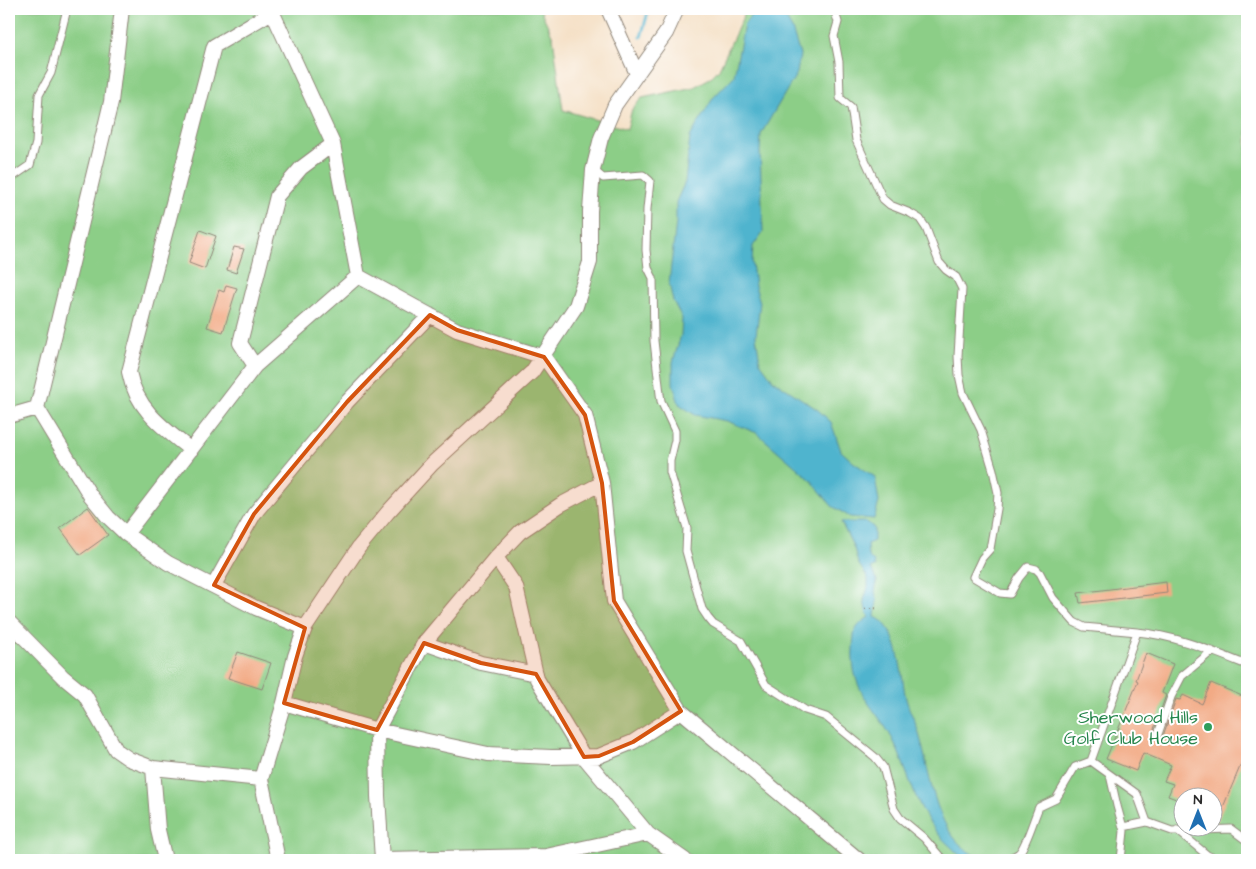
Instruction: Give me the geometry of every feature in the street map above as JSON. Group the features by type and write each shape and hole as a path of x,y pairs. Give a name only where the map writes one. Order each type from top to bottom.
{"street":[{"path":"122,9 111,102 37,408 90,495 108,517 126,534 168,563 256,608 305,628"},
{"path":"608,9 637,74"},
{"path":"278,860 261,779 284,703 295,656 305,628 359,547 388,512 432,464 532,372 544,357 576,306 590,262 590,211 593,170 601,138 615,105 666,33 677,9"},
{"path":"191,450 156,422 141,404 132,387 129,372 214,46 272,11 333,144 358,276"},
{"path":"255,366 240,343 277,196 301,168 333,144"},
{"path":"126,534 255,366 358,276"},
{"path":"358,276 457,330 544,357 585,415 602,482 614,602 681,711 859,860"},
{"path":"214,585 254,514 348,402 430,315"},
{"path":"9,416 37,408"},
{"path":"602,482 560,505 520,532 496,557 424,643 377,730 378,796 382,860 546,856 648,834"},
{"path":"496,557 516,587 537,679 584,757 648,834 685,860"},
{"path":"9,622 63,677 85,695 116,750 129,759 154,768 261,779"},
{"path":"424,643 480,663 536,674"},
{"path":"284,703 377,730 488,754 552,757 599,756 633,742 681,711"},
{"path":"154,768 158,830 165,860"}],"lane":[{"path":"9,177 14,176 30,165 36,143 40,95 52,73 67,9"},
{"path":"834,9 838,22 834,36 839,62 840,98 851,107 856,140 883,199 890,205 920,219 926,228 939,262 956,277 962,289 958,356 959,374 963,394 981,430 994,470 998,493 990,549 982,558 973,577 1000,593 1010,594 1028,567 1036,569 1053,598 1074,622 1084,627 1154,633 1212,651 1247,665"},
{"path":"593,170 603,178 643,175 650,181 646,250 648,268 653,278 654,341 660,394 661,401 675,431 676,440 670,461 670,472 687,528 686,551 702,609 713,624 741,641 766,685 805,710 826,717 875,757 883,768 894,809 900,818 924,838 943,860"},
{"path":"1091,761 1136,632"},
{"path":"1158,734 1171,697 1182,676 1212,651"},
{"path":"1091,761 1137,794 1147,822"},
{"path":"1004,860 1018,854 1025,845 1027,835 1039,807 1056,799 1075,767 1091,761"},
{"path":"1110,775 1124,832 1120,860"},
{"path":"1123,827 1147,822 1174,831"},
{"path":"1224,829 1231,829 1247,841"},
{"path":"1184,836 1207,855 1218,860"}],"path":[{"path":"860,609 879,608"}],"highlighted area":[{"path":"430,315 457,330 544,357 585,415 602,483 614,601 681,711 633,742 599,756 584,757 536,674 481,663 424,643 377,730 284,703 305,628 214,585 254,514 347,402"}],"green space":[{"path":"9,9 540,9 553,37 563,110 627,129 632,109 642,98 694,87 710,78 719,69 742,19 744,9 1247,9 1247,860 9,860"}],"water":[{"path":"768,11 784,15 792,29 800,55 797,73 761,134 763,232 753,246 752,263 755,286 760,302 756,336 760,362 773,380 818,410 831,422 841,451 875,477 879,502 874,519 850,517 832,506 811,480 757,433 727,421 695,415 679,404 673,384 673,362 681,335 682,318 673,301 669,283 676,222 676,202 685,182 690,137 713,98 734,76 744,25 752,14"},
{"path":"841,522 867,522 874,528 874,541 867,544 868,556 874,562 875,567 871,568 877,580 875,617 883,622 890,631 898,654 906,699 918,730 938,807 945,824 955,839 968,851 985,860 969,860 962,856 940,836 931,824 917,799 895,744 860,690 853,664 853,642 858,627 869,617 864,600 868,587 868,578 858,563 854,548"}],"building":[{"path":"200,230 216,236 205,269 189,263"},
{"path":"234,247 244,249 236,273 227,270"},
{"path":"226,285 237,288 223,332 207,327 219,290 224,292"},
{"path":"88,507 108,535 80,555 60,528"},
{"path":"1166,582 1167,593 1080,603 1078,593"},
{"path":"238,652 271,663 262,689 228,678"},
{"name":"Sherwood Hills Golf Club House","path":"1146,653 1173,664 1162,693 1166,695 1153,732 1156,739 1163,736 1176,699 1180,700 1183,695 1202,704 1211,683 1247,698 1247,750 1224,805 1224,786 1174,786 1174,798 1168,796 1173,784 1164,781 1171,765 1143,753 1136,771 1106,759 1138,681 1136,680"}],"waterway":[{"path":"641,37 649,9"}],"place":[{"name":"Sherwood Hills Golf Club House","path":"1208,727"}]}
